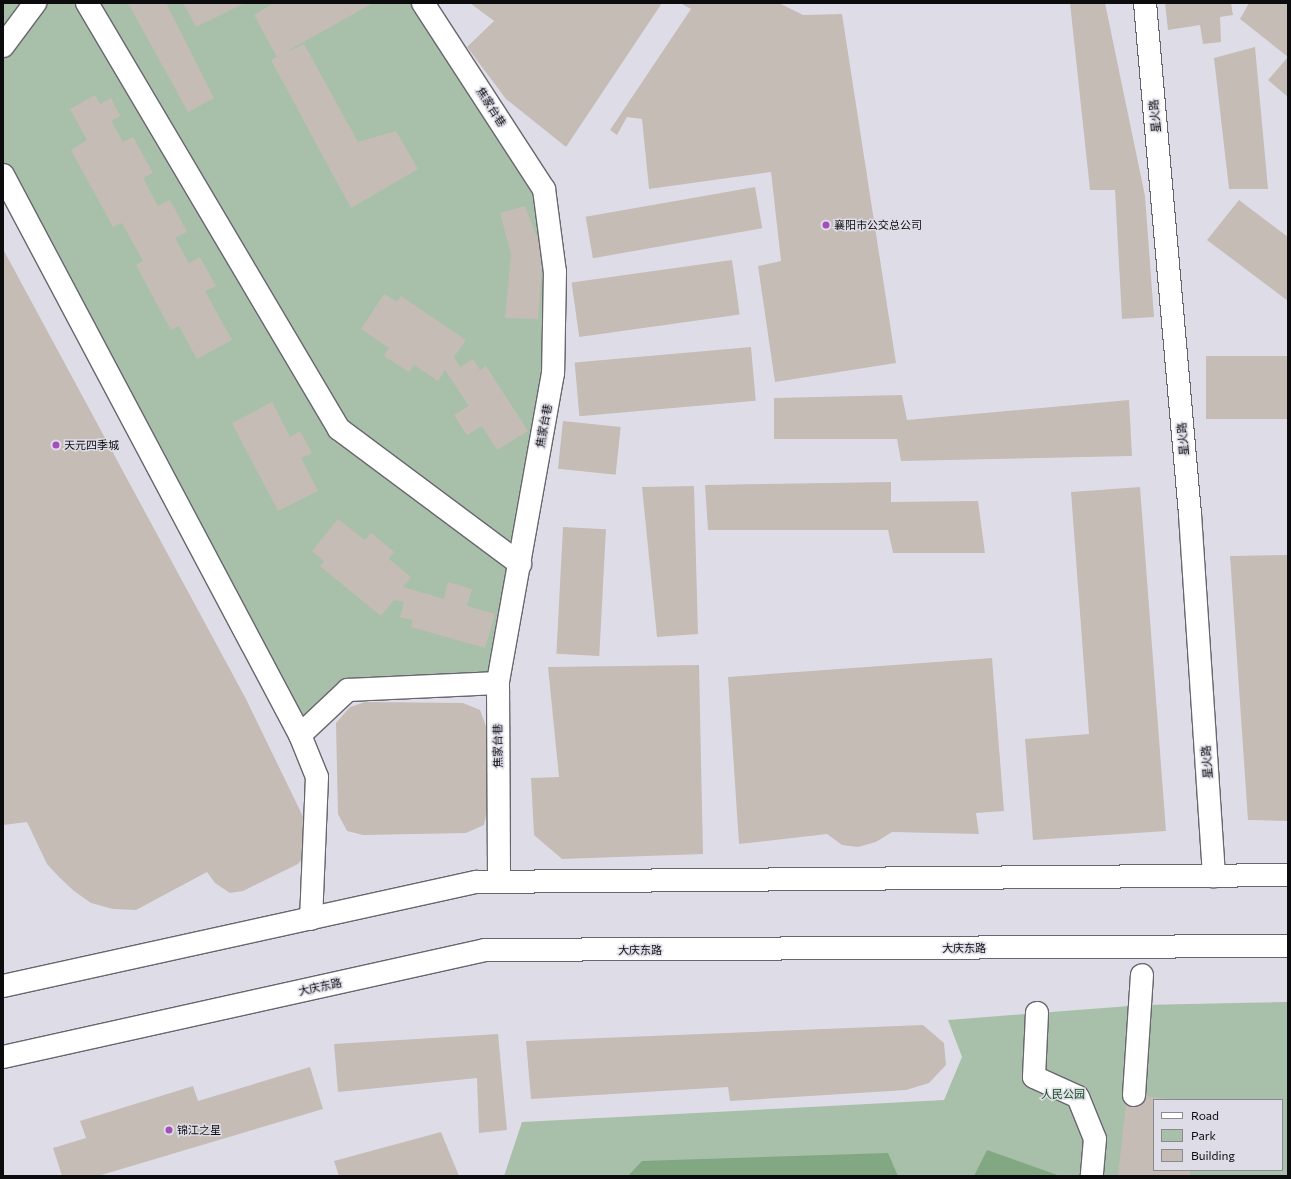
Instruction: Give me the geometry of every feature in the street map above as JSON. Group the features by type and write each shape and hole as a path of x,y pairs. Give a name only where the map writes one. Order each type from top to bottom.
{"street":[{"path":"3,46 35,3"},
{"path":"87,3 339,429 520,564"},
{"name":"焦家台巷","path":"423,3 544,190 555,272 553,373 498,683 499,882"},
{"name":"星火路","path":"1145,3 1190,514 1214,876"},
{"path":"3,175 300,735 317,777 311,919"},
{"path":"300,735 348,690 498,683"},
{"path":"3,986 477,882 1288,875"},
{"name":"大庆东路","path":"7,1058 485,950 1288,946"},
{"path":"3,970 77,970"},
{"path":"1134,1095 1142,975"},
{"path":"1037,1013 1034,1077 1078,1097 1094,1139 1092,1176"}],"green space":[{"path":"3,3 423,3 544,189 553,373 498,683 348,690 300,735 3,176"},
{"name":"人民公园","path":"1288,1002 1288,1176 504,1176 522,1122 944,1100 962,1057 948,1020 1142,1005"},
{"path":"987,1150 1060,1176 974,1176"},
{"path":"888,1153 898,1176 628,1176 642,1161"}],"building":[{"path":"128,3 166,3 214,98 188,112"},
{"path":"183,3 245,3 196,27"},
{"path":"274,3 373,3 282,54 304,44 358,142 396,131 418,169 351,208 271,60 277,57 254,15"},
{"path":"470,3 662,3 566,147 506,99 467,47 494,21"},
{"name":"襄阳市公交总公司","path":"680,3 779,3 803,15 842,14 896,363 775,382 758,266 781,261 771,172 649,189 642,119 627,117 617,135 610,130 691,9"},
{"path":"1070,3 1105,3 1145,196 1154,317 1122,319 1115,190 1090,190"},
{"path":"1165,3 1231,3 1233,15 1220,17 1221,42 1203,44 1200,25 1168,30"},
{"path":"1249,3 1288,3 1288,57 1240,19"},
{"path":"1255,47 1268,189 1229,189 1214,58"},
{"path":"1288,57 1288,97 1268,80"},
{"path":"95,95 100,104 111,98 120,116 111,121 123,142 133,137 153,173 143,178 158,206 170,200 187,232 175,238 189,263 200,257 216,286 205,291 232,340 197,359 179,326 171,330 136,265 143,261 122,223 113,227 71,150 87,140 70,109"},
{"path":"755,187 762,228 593,258 586,217"},
{"path":"1239,200 1288,237 1288,301 1207,240"},
{"path":"525,206 543,253 538,319 505,318 511,254 500,213"},
{"name":"天元四季城","path":"3,249 246,699 310,831 305,855 298,864 243,891 230,893 215,883 207,872 136,910 113,909 91,903 74,891 47,864 27,822 3,825"},
{"path":"732,260 740,314 579,337 572,283"},
{"path":"384,294 397,302 401,296 466,340 454,357 460,367 473,359 480,370 486,366 528,431 497,450 482,426 467,435 454,415 469,406 445,370 438,381 414,365 409,372 384,356 389,348 361,329"},
{"path":"751,347 756,401 579,416 575,362"},
{"path":"1206,356 1288,356 1288,419 1206,419"},
{"path":"902,395 907,420 1129,400 1132,456 901,461 897,439 774,439 774,398"},
{"path":"272,402 290,437 300,431 312,453 301,458 318,491 278,511 232,423"},
{"path":"563,421 621,427 616,475 558,469"},
{"path":"891,482 891,502 978,501 985,553 893,553 888,530 708,530 705,485"},
{"path":"694,486 698,634 657,637 642,487"},
{"path":"1140,487 1166,831 1033,840 1025,739 1089,734 1071,492"},
{"path":"338,519 365,540 371,533 394,552 389,559 411,577 403,587 444,599 448,582 472,589 467,606 495,614 485,648 411,627 413,620 400,617 404,602 394,600 381,616 320,566 324,561 312,551"},
{"path":"563,527 606,529 599,656 556,654"},
{"path":"1288,555 1288,821 1248,820 1230,556"},
{"path":"992,658 1004,811 976,813 979,834 892,832 876,842 858,847 842,845 827,834 739,844 728,677"},
{"path":"699,665 703,854 562,859 534,835 531,778 559,777 548,667"},
{"path":"365,702 463,703 480,710 487,729 488,805 484,825 466,833 363,835 347,831 338,814 336,723 350,707"},
{"path":"923,1025 944,1043 946,1065 929,1083 906,1090 730,1101 728,1087 531,1099 526,1041"},
{"path":"498,1034 507,1130 479,1133 477,1078 338,1092 334,1044"},
{"name":"锦江之星","path":"310,1067 323,1109 98,1176 62,1176 53,1148 86,1138 80,1121 193,1086 198,1101"},
{"path":"1127,1094 1170,1099 1153,1099 1153,1171 1190,1171 1190,1176 1118,1176"},
{"path":"441,1132 459,1176 339,1176 334,1161"}],"place":[{"name":"襄阳市公交总公司","path":"826,225"},
{"name":"天元四季城","path":"56,445"},
{"name":"锦江之星","path":"169,1130"}]}
